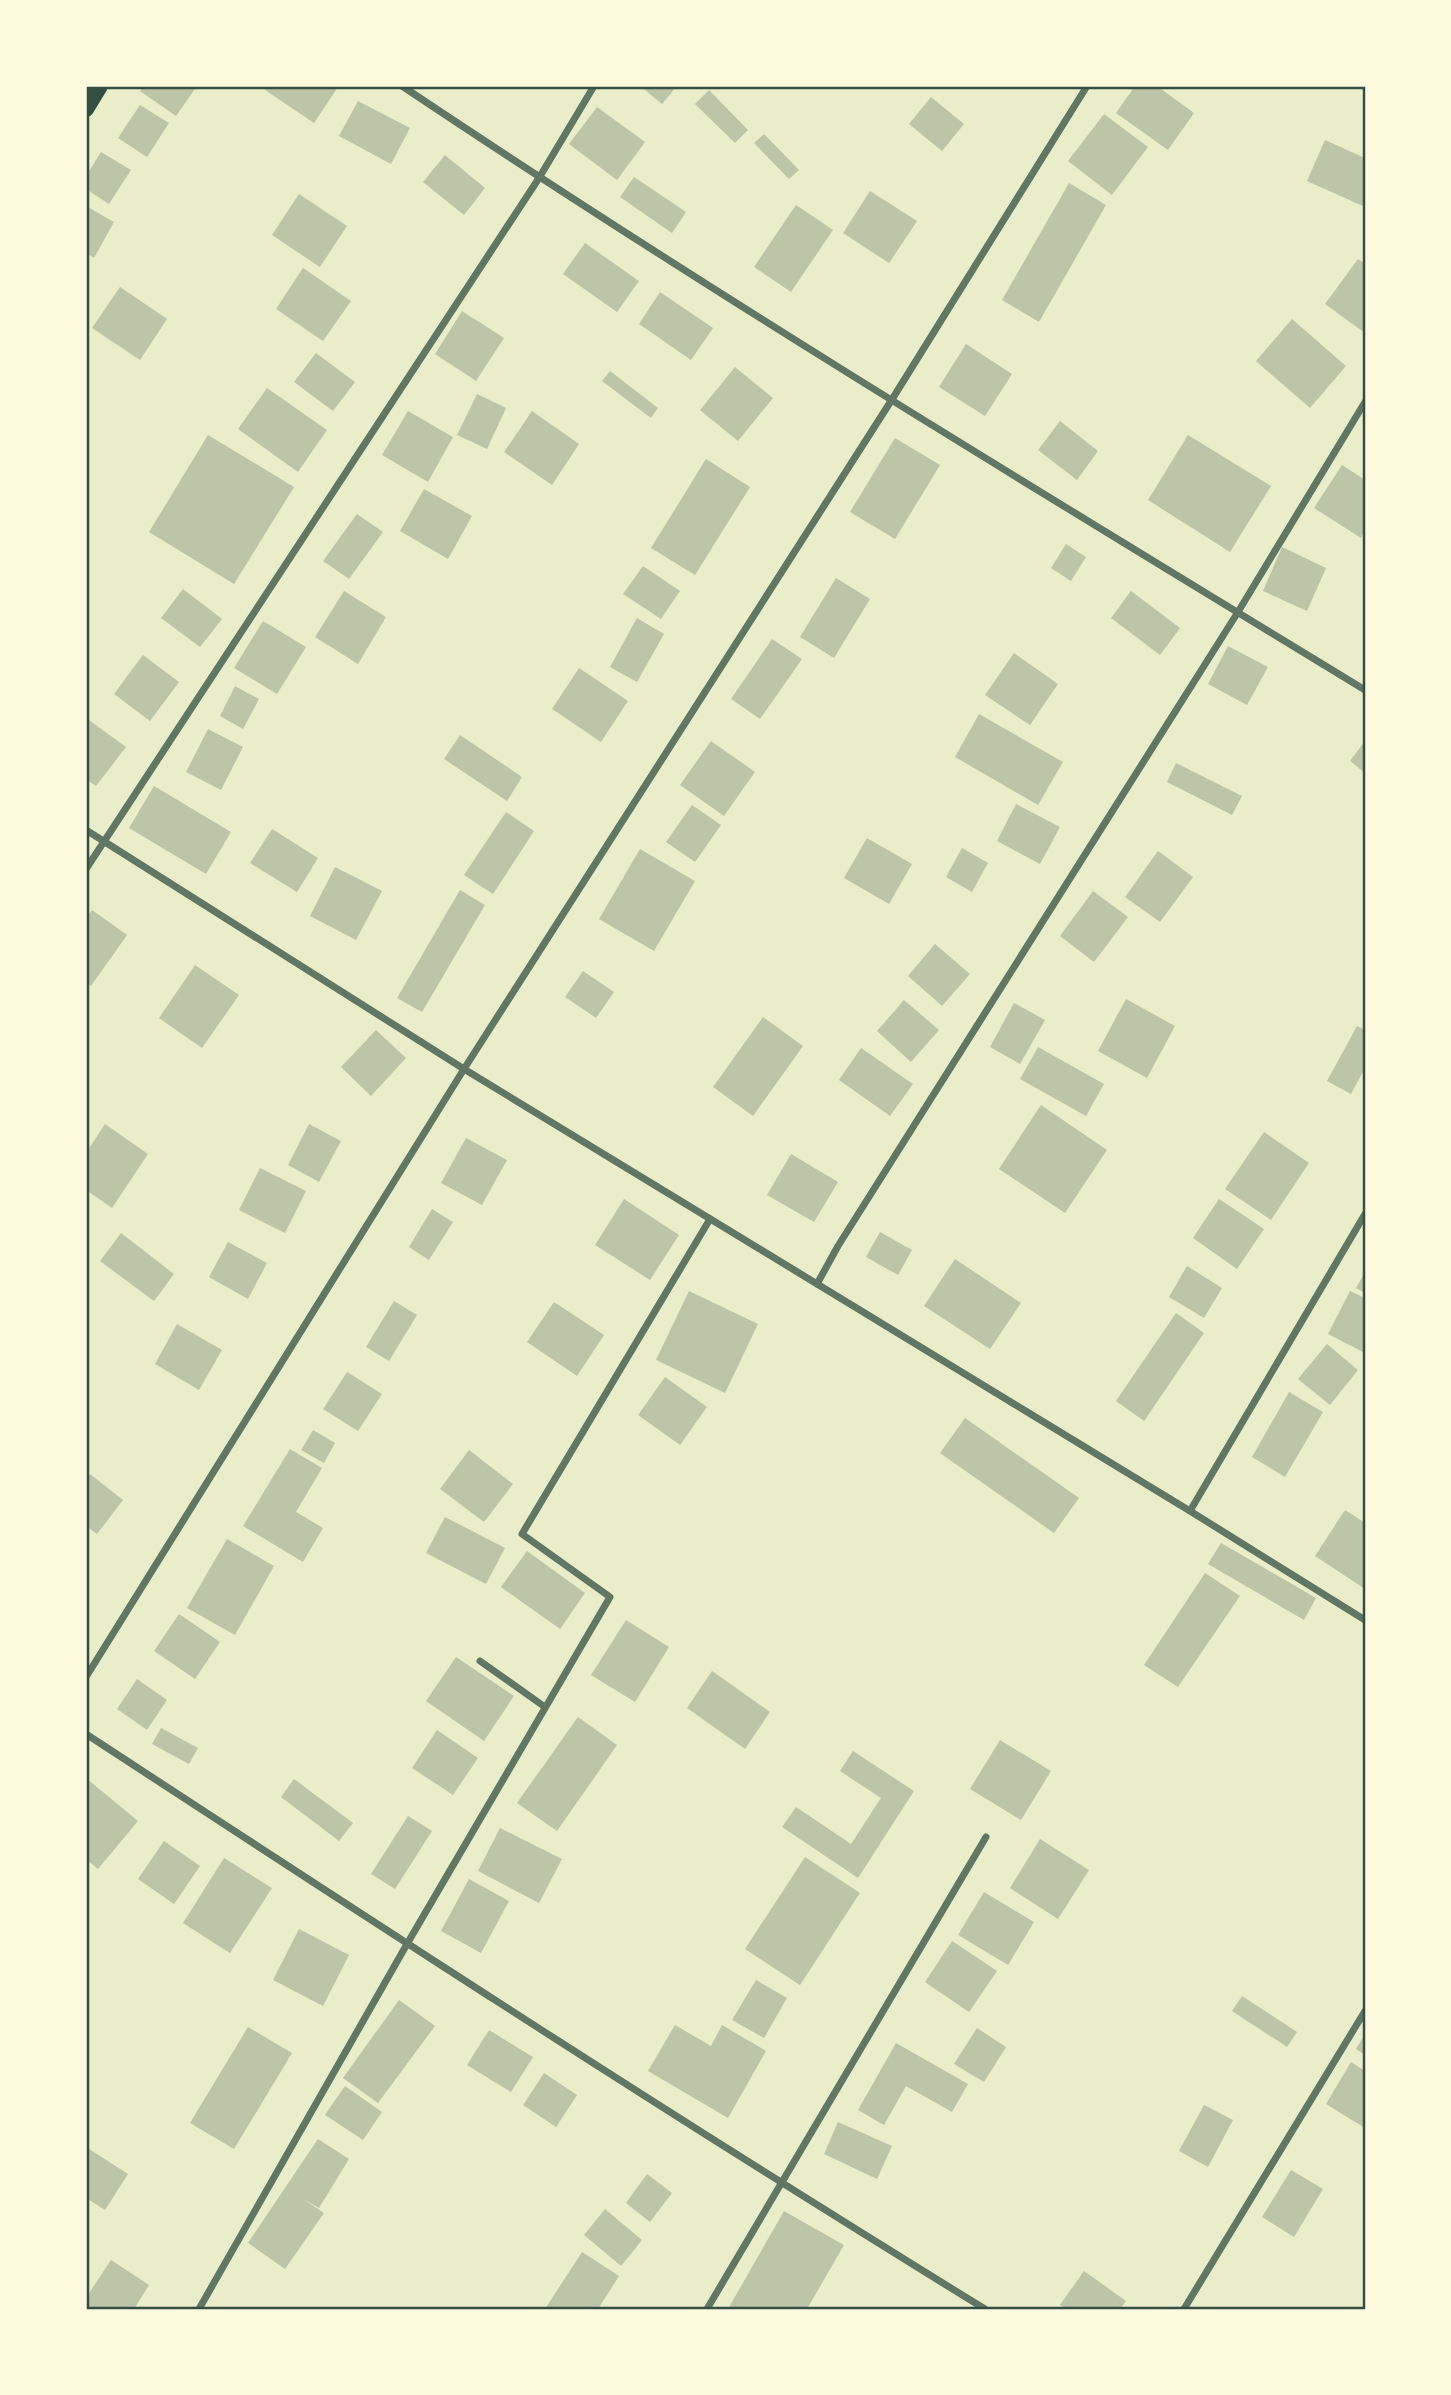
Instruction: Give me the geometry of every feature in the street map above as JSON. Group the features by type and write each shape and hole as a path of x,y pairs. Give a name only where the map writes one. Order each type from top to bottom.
{"main road":[{"path":"86,109 100,86"}],"street":[{"path":"402,86 539,178 891,401 1365,690"},
{"path":"86,869 539,178 594,86"},
{"path":"86,1677 464,1069 891,401 1087,86"},
{"path":"817,1284 838,1246 1238,612 1365,402"},
{"path":"86,830 464,1069 1365,1620"},
{"path":"1190,1511 1365,1214"},
{"path":"199,2309 407,1944 610,1597 522,1534 710,1219"},
{"path":"480,1661 545,1707"},
{"path":"86,1734 407,1944 781,2183 985,2309"},
{"path":"707,2309 986,1837"},
{"path":"1184,2309 1365,2011"}],"building":[{"path":"144,86 197,86 176,116 140,91"},
{"path":"268,86 338,87 314,123 265,90"},
{"path":"640,86 677,86 662,104"},
{"path":"1135,86 1157,86 1194,113 1168,150 1116,113"},
{"path":"709,90 748,130 735,143 695,104"},
{"path":"931,97 964,124 942,151 909,124"},
{"path":"358,101 410,128 391,164 339,136"},
{"path":"140,105 169,123 147,157 118,138"},
{"path":"597,107 645,142 617,180 569,144"},
{"path":"1104,114 1148,147 1112,195 1068,161"},
{"path":"764,134 799,170 789,179 754,143"},
{"path":"1325,140 1365,158 1365,207 1307,181"},
{"path":"101,152 131,170 109,204 86,189 86,176"},
{"path":"445,155 485,188 464,215 423,182"},
{"path":"634,177 686,212 672,233 620,197"},
{"path":"1069,183 1106,205 1039,322 1002,300"},
{"path":"870,191 917,221 889,263 843,233"},
{"path":"299,194 347,226 320,267 272,235"},
{"path":"796,205 833,230 791,292 754,267"},
{"path":"86,206 114,222 94,258 86,253"},
{"path":"585,243 639,281 617,312 563,274"},
{"path":"1358,259 1365,264 1365,333 1325,304"},
{"path":"303,268 351,301 323,341 276,309"},
{"path":"120,287 167,319 140,360 92,328"},
{"path":"660,292 713,328 691,360 639,324"},
{"path":"462,311 504,338 476,381 435,354"},
{"path":"1292,319 1346,366 1310,408 1256,361"},
{"path":"966,344 1012,374 985,416 939,387"},
{"path":"316,353 355,382 333,411 294,382"},
{"path":"735,367 773,398 738,441 700,410"},
{"path":"610,371 658,408 651,418 602,381"},
{"path":"267,388 327,430 298,472 238,429"},
{"path":"477,394 506,408 487,449 457,435"},
{"path":"408,411 453,437 428,482 382,455"},
{"path":"532,411 579,444 552,485 504,452"},
{"path":"1060,421 1098,451 1077,480 1038,450"},
{"path":"208,435 294,487 234,584 149,532"},
{"path":"1188,435 1271,486 1230,552 1148,500"},
{"path":"895,438 940,465 895,539 850,512"},
{"path":"706,459 750,487 695,575 651,548"},
{"path":"1342,465 1365,480 1365,530 1361,538 1314,508"},
{"path":"424,489 472,516 448,559 400,531"},
{"path":"357,514 383,532 349,579 323,561"},
{"path":"1066,544 1086,557 1071,581 1051,568"},
{"path":"1282,547 1326,568 1307,611 1263,591"},
{"path":"643,566 680,591 661,619 623,594"},
{"path":"836,578 870,599 834,658 800,637"},
{"path":"183,589 222,619 200,647 161,618"},
{"path":"344,591 386,617 358,664 315,637"},
{"path":"1131,591 1180,628 1160,655 1111,618"},
{"path":"637,618 664,634 637,682 610,667"},
{"path":"263,621 306,647 277,694 234,668"},
{"path":"772,639 802,659 760,719 731,699"},
{"path":"1228,646 1268,667 1247,705 1208,684"},
{"path":"1014,653 1058,684 1030,725 985,695"},
{"path":"143,655 179,682 150,721 114,694"},
{"path":"579,668 628,701 601,742 552,709"},
{"path":"235,686 259,699 243,729 220,716"},
{"path":"979,714 1063,762 1038,805 955,757"},
{"path":"89,720 126,747 96,786 86,779 86,725"},
{"path":"208,729 243,747 221,790 186,772"},
{"path":"460,735 522,777 507,801 444,759"},
{"path":"711,741 755,772 724,816 680,785"},
{"path":"1365,741 1365,773 1350,761"},
{"path":"1176,763 1242,796 1232,815 1167,782"},
{"path":"154,786 231,832 206,874 129,828"},
{"path":"1016,804 1060,827 1040,864 997,841"},
{"path":"692,805 721,825 695,862 666,842"},
{"path":"506,812 534,831 493,894 464,875"},
{"path":"272,829 318,858 297,892 250,863"},
{"path":"867,838 912,864 889,904 844,878"},
{"path":"962,848 988,863 972,892 946,877"},
{"path":"640,849 695,881 654,951 599,919"},
{"path":"1158,851 1193,877 1160,922 1125,897"},
{"path":"335,867 382,891 356,940 310,916"},
{"path":"460,890 485,905 422,1012 397,998"},
{"path":"1093,891 1128,917 1094,962 1060,936"},
{"path":"92,910 127,935 91,986 86,982 86,918"},
{"path":"935,944 970,974 942,1006 908,976"},
{"path":"195,965 239,995 202,1048 159,1018"},
{"path":"583,971 614,992 596,1018 565,997"},
{"path":"1126,999 1175,1026 1147,1078 1098,1051"},
{"path":"904,1000 939,1030 911,1062 877,1031"},
{"path":"1014,1003 1045,1020 1020,1064 990,1047"},
{"path":"763,1017 803,1046 753,1116 713,1087"},
{"path":"1357,1026 1365,1030 1365,1068 1351,1094 1327,1081"},
{"path":"376,1030 406,1058 371,1096 341,1067"},
{"path":"1038,1047 1104,1084 1086,1116 1020,1079"},
{"path":"861,1048 913,1084 890,1116 839,1080"},
{"path":"1041,1105 1107,1150 1065,1213 999,1169"},
{"path":"105,1124 148,1154 112,1208 86,1190 86,1153"},
{"path":"309,1124 341,1141 319,1182 288,1165"},
{"path":"1264,1132 1309,1163 1271,1220 1225,1189"},
{"path":"466,1138 507,1160 482,1205 441,1183"},
{"path":"791,1154 838,1182 814,1222 767,1195"},
{"path":"260,1168 306,1191 285,1233 239,1210"},
{"path":"624,1199 679,1235 650,1280 595,1245"},
{"path":"1219,1199 1264,1229 1237,1269 1193,1238"},
{"path":"432,1209 453,1222 429,1260 409,1247"},
{"path":"880,1232 912,1250 898,1275 866,1257"},
{"path":"121,1233 174,1274 154,1301 100,1261"},
{"path":"228,1242 267,1263 248,1299 209,1277"},
{"path":"955,1259 1021,1303 990,1349 924,1306"},
{"path":"1187,1266 1222,1288 1204,1318 1169,1297"},
{"path":"1365,1272 1365,1293 1356,1288"},
{"path":"689,1291 758,1324 725,1393 656,1360"},
{"path":"1350,1291 1365,1298 1365,1353 1328,1334"},
{"path":"394,1301 417,1315 389,1361 366,1347"},
{"path":"554,1302 604,1335 577,1376 527,1342"},
{"path":"1176,1313 1204,1333 1144,1421 1116,1401"},
{"path":"177,1324 222,1350 199,1390 155,1364"},
{"path":"1327,1344 1358,1370 1330,1405 1298,1379"},
{"path":"347,1372 382,1394 358,1431 323,1409"},
{"path":"665,1377 707,1407 680,1445 638,1415"},
{"path":"1289,1392 1323,1412 1285,1477 1252,1457"},
{"path":"965,1418 1079,1498 1054,1533 940,1453"},
{"path":"313,1430 335,1443 324,1463 301,1450"},
{"path":"290,1449 322,1468 296,1512 323,1528 303,1562 243,1526"},
{"path":"469,1450 513,1484 484,1522 440,1489"},
{"path":"90,1474 123,1500 97,1534 86,1526 86,1480"},
{"path":"1345,1510 1365,1523 1365,1589 1315,1556"},
{"path":"445,1517 505,1548 486,1584 426,1553"},
{"path":"227,1539 274,1566 235,1635 187,1608"},
{"path":"1221,1543 1316,1598 1304,1620 1208,1564"},
{"path":"527,1551 585,1593 560,1629 501,1587"},
{"path":"1205,1573 1240,1596 1178,1687 1144,1665"},
{"path":"179,1614 220,1642 195,1679 154,1651"},
{"path":"626,1620 669,1647 635,1702 591,1675"},
{"path":"456,1657 514,1696 484,1741 426,1701"},
{"path":"712,1671 770,1712 745,1749 687,1708"},
{"path":"137,1679 167,1700 147,1730 117,1709"},
{"path":"578,1717 617,1745 557,1831 517,1803"},
{"path":"161,1728 198,1748 189,1764 152,1744"},
{"path":"437,1730 478,1758 453,1795 412,1768"},
{"path":"1000,1740 1051,1771 1021,1820 970,1789"},
{"path":"853,1751 914,1791 858,1878 782,1827 796,1807 851,1844 881,1798 840,1771"},
{"path":"86,1778 138,1821 98,1869 86,1859"},
{"path":"294,1779 353,1823 339,1841 281,1797"},
{"path":"408,1816 432,1831 395,1889 371,1874"},
{"path":"500,1828 562,1859 539,1903 478,1871"},
{"path":"1040,1839 1089,1870 1058,1919 1010,1888"},
{"path":"164,1841 200,1866 174,1904 138,1879"},
{"path":"805,1857 860,1893 800,1985 745,1949"},
{"path":"224,1858 272,1888 230,1953 183,1923"},
{"path":"469,1879 509,1901 481,1953 441,1931"},
{"path":"984,1892 1034,1922 1008,1965 958,1935"},
{"path":"299,1929 349,1955 323,2006 273,1980"},
{"path":"952,1941 997,1971 969,2012 925,1982"},
{"path":"756,1980 787,1998 764,2038 732,2020"},
{"path":"1242,1996 1297,2032 1287,2047 1232,2011"},
{"path":"399,2000 435,2026 378,2103 343,2078"},
{"path":"675,2025 711,2046 722,2025 766,2051 728,2118 648,2071"},
{"path":"248,2027 292,2053 234,2149 190,2123"},
{"path":"977,2028 1006,2047 984,2082 954,2064"},
{"path":"489,2030 533,2057 511,2092 467,2065"},
{"path":"1365,2034 1365,2055 1356,2049"},
{"path":"896,2043 968,2084 952,2112 906,2086 884,2125 858,2110"},
{"path":"1351,2062 1365,2071 1365,2128 1326,2104"},
{"path":"544,2073 577,2095 556,2127 523,2105"},
{"path":"345,2086 382,2112 363,2140 325,2115"},
{"path":"1204,2105 1233,2120 1208,2167 1179,2151"},
{"path":"838,2122 892,2146 877,2179 824,2154"},
{"path":"318,2139 349,2159 319,2208 303,2199 324,2213 285,2269 248,2243"},
{"path":"86,2147 128,2174 105,2210 86,2198"},
{"path":"1291,2170 1323,2189 1294,2237 1262,2217"},
{"path":"647,2174 672,2193 650,2222 626,2203"},
{"path":"605,2209 642,2240 621,2266 584,2235"},
{"path":"784,2211 844,2245 807,2309 728,2309"},
{"path":"582,2252 619,2276 598,2309 545,2309"},
{"path":"111,2260 149,2285 134,2309 86,2309 86,2298"},
{"path":"1084,2271 1126,2301 1120,2309 1066,2309 1060,2305"}]}
